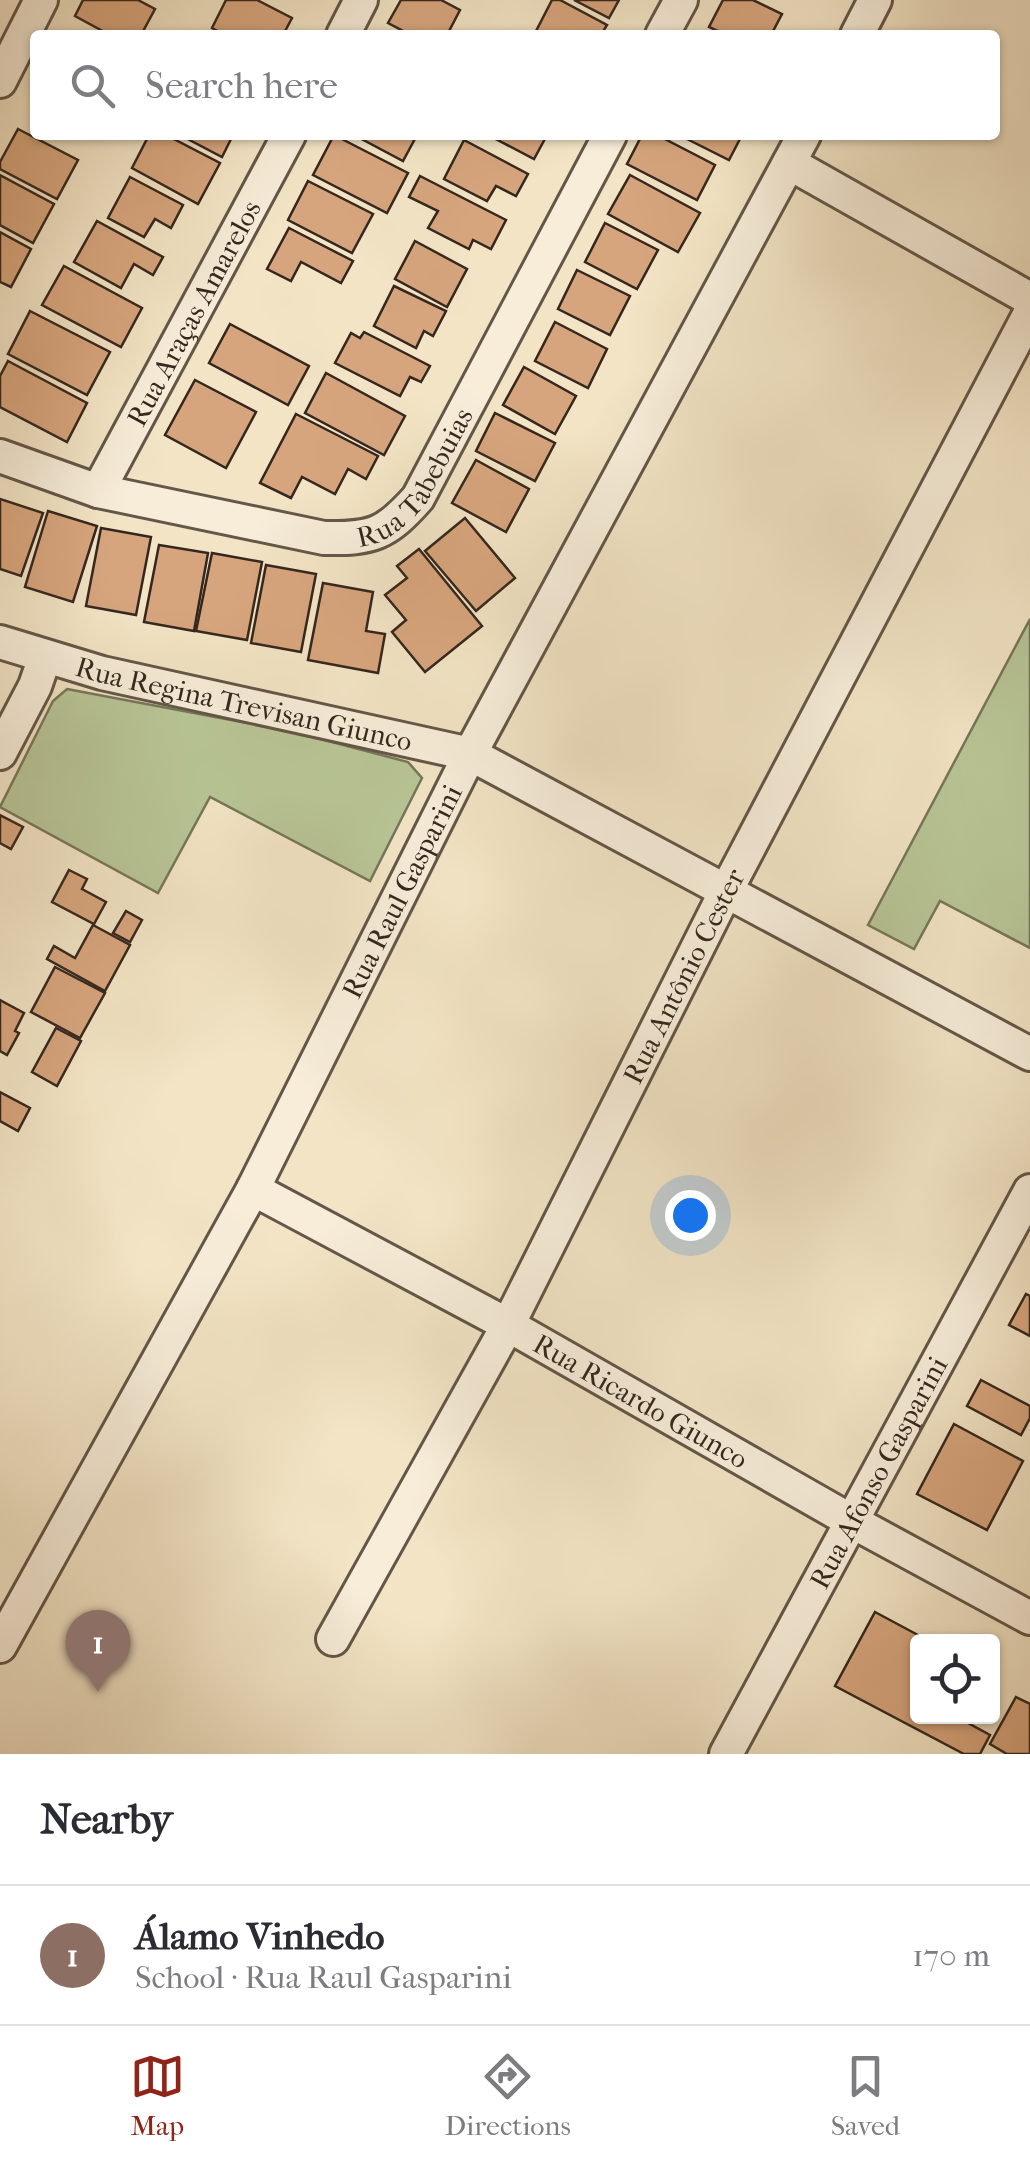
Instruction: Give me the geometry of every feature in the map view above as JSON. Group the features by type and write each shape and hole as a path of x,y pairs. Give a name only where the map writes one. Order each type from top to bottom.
{"street":[{"path":"0,81 41,0"},
{"path":"345,30 361,0"},
{"path":"665,30 680,0"},
{"path":"860,30 875,0"},
{"name":"Rua Araças Amarelos","path":"98,492 286,140"},
{"name":"Rua Tabebuias","path":"0,456 98,492 324,538 358,538 394,526 418,498 607,140"},
{"path":"796,149 1030,299"},
{"name":"Rua Raul Gasparini","path":"0,1646 253,1189 470,754 796,149"},
{"name":"Rua Antônio Cester","path":"333,1639 508,1325 725,893 1030,314"},
{"name":"Rua Regina Trevisan Giunco","path":"0,642 102,673 470,754 1030,1054"},
{"path":"0,753 46,658"},
{"name":"Rua Ricardo Giunco","path":"253,1189 508,1325 1030,1618"},
{"name":"Rua Afonso Gasparini","path":"726,1754 1030,1190"}],"green space":[{"path":"1030,619 1030,948 940,901 914,949 868,925"},
{"path":"67,689 294,732 408,762 422,778 370,881 210,797 158,893 0,807 53,701"}],"building":[{"path":"83,0 138,0 155,9 144,30 101,30 75,16"},
{"path":"226,0 257,0 292,18 286,30 212,28"},
{"path":"401,0 441,0 460,10 450,30 401,30 388,23"},
{"path":"552,0 560,0 607,25 604,30 537,30"},
{"path":"574,0 619,0 609,18"},
{"path":"723,0 753,0 782,14 774,30 709,27"},
{"path":"18,129 30,135 30,140 39,140 78,160 57,199 0,169"},
{"path":"146,140 176,140 220,163 198,204 132,168"},
{"path":"190,140 230,140 222,157"},
{"path":"331,140 344,140 408,173 387,213 313,175"},
{"path":"363,140 414,140 403,161"},
{"path":"464,140 528,174 516,196 496,186 487,201 444,179"},
{"path":"498,140 544,140 534,159"},
{"path":"639,140 667,140 715,165 697,200 627,164"},
{"path":"689,140 739,140 729,160"},
{"path":"0,175 54,204 33,243 0,225"},
{"path":"630,175 700,213 678,252 608,214"},
{"path":"420,176 506,220 491,249 473,240 469,249 428,228 438,211 409,197"},
{"path":"130,177 183,205 171,228 155,219 144,237 108,218"},
{"path":"308,181 373,214 352,253 288,220"},
{"path":"97,221 163,257 153,275 134,264 121,288 74,262"},
{"path":"605,223 658,250 637,289 585,262"},
{"path":"289,228 353,261 341,283 301,262 291,281 267,269"},
{"path":"0,232 31,249 11,287 0,282"},
{"path":"415,241 467,269 447,307 395,279"},
{"path":"64,266 142,308 121,347 42,305"},
{"path":"577,270 630,296 610,335 558,309"},
{"path":"394,286 446,311 433,336 424,331 416,348 374,326"},
{"path":"30,311 110,352 87,395 8,354"},
{"path":"555,322 607,349 588,388 535,361"},
{"path":"230,324 309,366 288,405 209,363"},
{"path":"364,332 430,366 421,382 410,377 400,396 335,363 351,333 360,338"},
{"path":"8,361 87,403 67,442 0,407 0,376"},
{"path":"524,367 576,396 555,434 503,405"},
{"path":"326,373 405,416 384,455 305,413"},
{"path":"195,380 256,412 226,468 165,435"},
{"path":"495,413 555,443 535,481 476,451"},
{"path":"296,414 378,456 366,479 348,469 335,494 302,477 291,498 260,483"},
{"path":"476,460 529,489 506,532 452,503"},
{"path":"0,499 43,513 21,576 0,569"},
{"path":"48,511 97,526 73,602 25,587"},
{"path":"465,518 515,578 476,611 425,551"},
{"path":"101,528 151,537 136,615 86,606"},
{"path":"159,545 208,553 194,631 144,622"},
{"path":"419,549 482,626 425,672 392,632 406,620 385,595 407,578 397,566"},
{"path":"212,553 262,562 247,640 196,631"},
{"path":"266,565 316,574 301,652 251,643"},
{"path":"323,583 373,592 366,631 385,634 378,673 308,660"},
{"path":"0,815 23,827 11,849 0,843"},
{"path":"69,870 87,879 82,889 106,902 94,924 52,902"},
{"path":"126,911 142,920 130,942 113,933"},
{"path":"93,925 130,945 105,991 47,959 54,946 75,958"},
{"path":"55,967 105,993 80,1038 31,1012"},
{"path":"0,1000 24,1013 7,1055 0,1051"},
{"path":"56,1028 81,1041 57,1086 32,1072"},
{"path":"0,1092 30,1108 18,1131 0,1121"},
{"path":"1026,1294 1030,1296 1030,1336 1009,1325"},
{"path":"981,1380 1030,1406 1030,1418 1021,1435 967,1406"},
{"path":"954,1424 1023,1461 987,1530 917,1494"},
{"path":"875,1612 916,1634 910,1634 910,1724 970,1724 990,1735 980,1754 964,1754 835,1686"},
{"path":"1016,1697 1030,1704 1030,1754 1007,1754 990,1744"}],"place":[{"name":"Álamo Vinhedo","path":"98,1692"}]}
